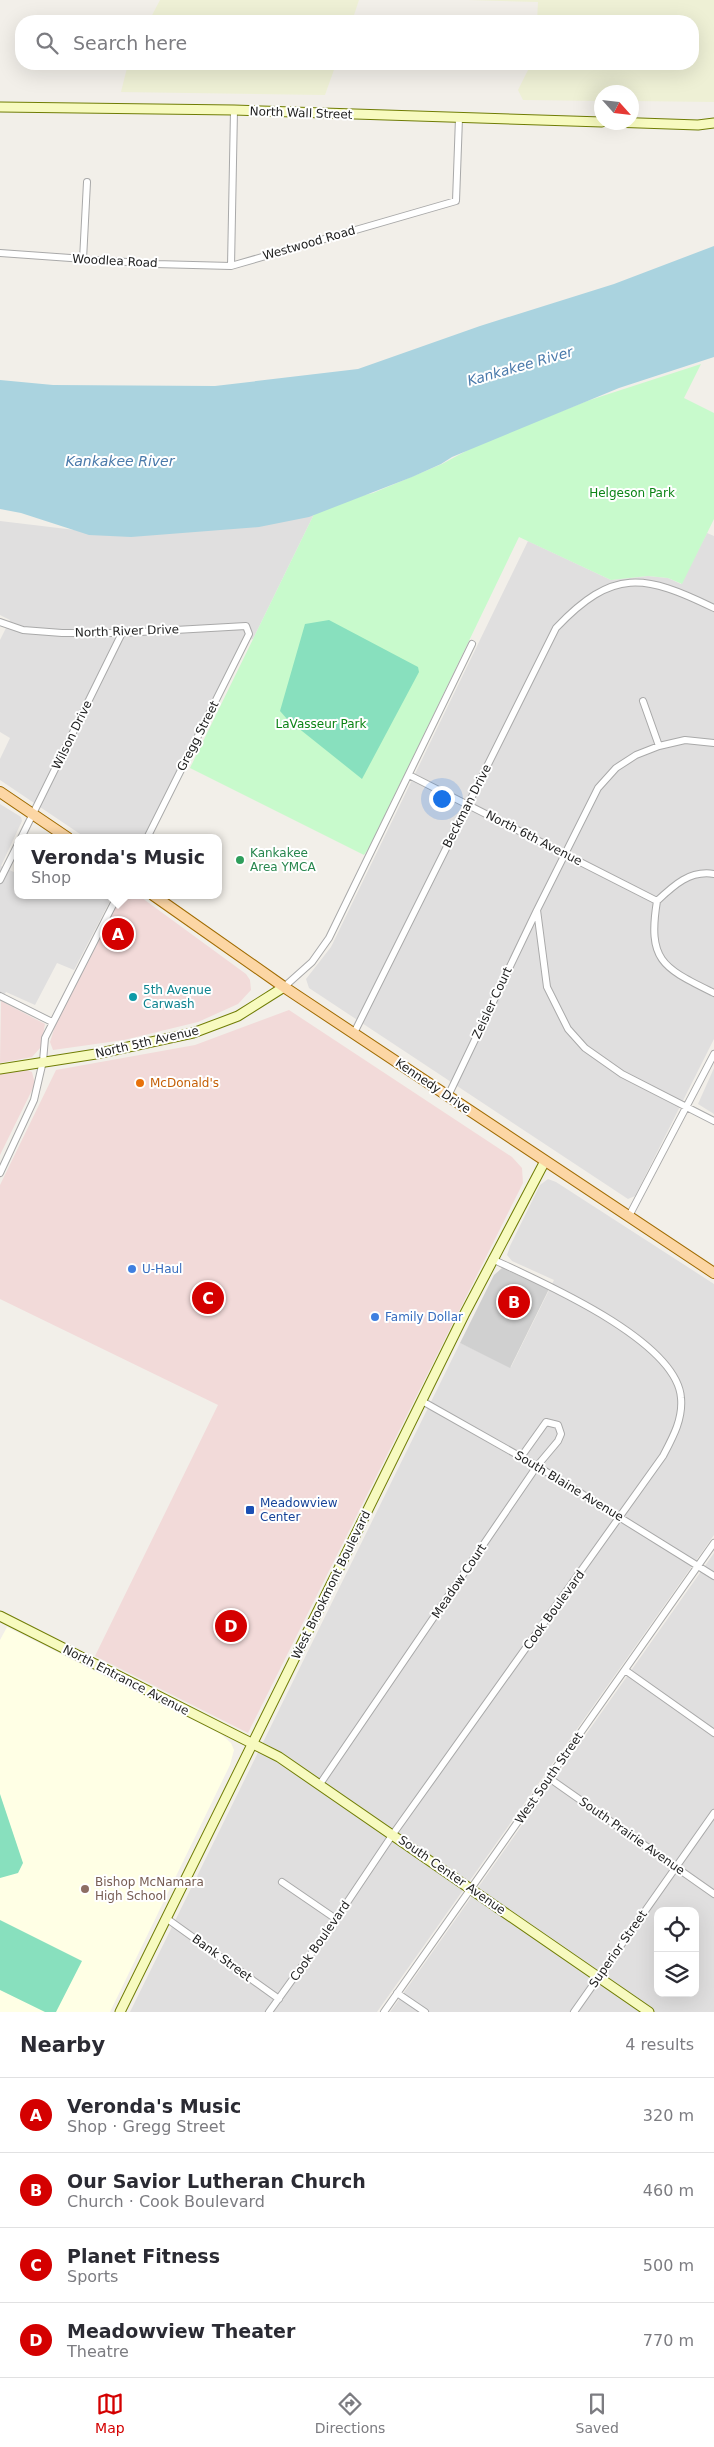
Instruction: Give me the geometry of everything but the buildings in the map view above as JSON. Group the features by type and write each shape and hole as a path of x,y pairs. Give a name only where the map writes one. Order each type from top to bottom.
{"main road":[{"name":"North Wall Street","path":"0,107 234,110 594,122"},
{"path":"639,123 698,125 714,122"},
{"path":"0,792 62,834"},
{"name":"Kennedy Drive","path":"159,899 284,987 714,1273"},
{"name":"North 5th Avenue","path":"0,1068 96,1054 193,1033 238,1016 284,987"},
{"name":"West Brookmont Boulevard","path":"120,2012 492,1259 545,1161"},
{"name":"North Entrance Avenue","path":"0,1616 252,1744"},
{"name":"South Center Avenue","path":"252,1744 279,1757 320,1784 649,2012"}],"street":[{"path":"231,266 234,110"},
{"name":"Westwood Road","path":"231,266 456,201 459,118"},
{"path":"83,260 87,182"},
{"name":"Woodlea Road","path":"0,253 83,260 231,266"},
{"name":"Beckman Drive","path":"354,1033 556,628 575,608 597,592 621,584 647,582 674,588 714,608"},
{"path":"0,630 2,622"},
{"name":"North River Drive","path":"2,622 32,631 122,633 233,625 246,626 249,634"},
{"name":"Wilson Drive","path":"23,834 122,633"},
{"name":"Gregg Street","path":"149,834 249,634"},
{"path":"284,987 322,951 472,644"},
{"path":"643,701 659,746"},
{"name":"Zeisler Court","path":"448,1096 564,853 598,788 616,768 636,754 685,740 714,743"},
{"name":"North 6th Avenue","path":"409,775 658,901"},
{"path":"0,880 14,852"},
{"path":"714,874 702,872 676,882 658,901 653,926 657,952 668,968 714,993"},
{"path":"0,1173 34,1100 43,1061 45,1038 116,899"},
{"path":"537,910 546,987 568,1029 585,1048 622,1074 714,1121"},
{"path":"0,996 52,1022"},
{"path":"629,1216 714,1054"},
{"name":"Cook Boulevard","path":"269,2012 336,1919 393,1834 664,1456 681,1416 681,1396 673,1376 661,1358 614,1323 568,1295 492,1259"},
{"name":"South Blaine Avenue","path":"422,1401 538,1466 621,1516 714,1576"},
{"name":"Meadow Court","path":"320,1784 538,1466 558,1442 561,1434 558,1425 546,1422 521,1457"},
{"name":"West South Street","path":"384,2012 714,1543"},
{"path":"625,1670 714,1733"},
{"name":"South Prairie Avenue","path":"549,1778 714,1894"},
{"name":"Superior Street","path":"574,2012 714,1813"},
{"path":"282,1882 336,1919"},
{"name":"Bank Street","path":"166,1918 278,1999"},
{"path":"397,1993 425,2012"}],"shaded area":[{"path":"160,0 359,0 354,15 152,15"},
{"path":"468,0 714,0 714,102 639,101 639,85 594,85 594,101 523,100 518,90 528,70 699,70 699,15 537,15 538,2"},
{"path":"126,70 334,70 325,95 121,92"},
{"path":"318,506 253,639 242,641 145,834 80,834 0,780 0,759 10,738 0,732 0,640 10,620 0,615 0,521 92,532"},
{"path":"707,533 714,536 714,1039 635,1196 628,1199 309,988 306,979 331,947 528,541 611,580 648,576 668,578 681,584"},
{"path":"0,804 21,817 22,821 16,834 14,834 14,838 1,866 14,872 14,899 111,899 74,970 57,963 35,1005 6,992 0,1002"},
{"path":"119,899 143,899 246,974 250,980 251,990 238,1004 198,1022 124,1040 53,1050 50,1042 55,1026"},
{"path":"1,1001 45,1024 41,1047 32,1057 0,1063"},
{"path":"289,1010 512,1157 522,1168 523,1183 248,1733 95,1656 218,1405 0,1299 0,1185 56,1070 195,1045"},
{"path":"714,1068 714,1114 698,1104"},
{"path":"24,1069 32,1072 35,1084 0,1155 0,1073"},
{"path":"548,1179 556,1182 714,1284 714,1535 377,2012 130,2012 460,1343 511,1367 554,1280 512,1261 507,1255 540,1185"},
{"path":"502,1268 549,1289 510,1368 460,1343 494,1275"},
{"path":"714,1553 714,2012 390,2012"},
{"name":"Bishop McNamara High School","path":"7,1627 221,1734 231,1743 234,1750 230,1765 110,2012 0,2012 0,1640"}],"green space":[{"name":"LaVasseur Park","path":"701,364 684,398 714,413 714,519 682,584 668,578 648,576 611,580 519,537 364,855 190,768 318,506 373,493 442,464 479,444 587,401"},
{"path":"329,620 418,667 419,672 362,779 287,719 280,711 305,624"},
{"path":"0,1794 23,1863 18,1873 0,1878"},
{"path":"0,1920 82,1961 56,2012 45,2012 0,1990"}],"water":[{"name":"Kankakee River","path":"714,246 714,357 619,388 452,457 412,477 309,517 259,527 131,537 89,535 21,513 0,509 0,380 53,385 215,386 358,369 480,326 614,284"}],"place":[{"name":"Kankakee Area YMCA","path":"240,860"},
{"name":"Veronda's Music","path":"118,934"},
{"name":"5th Avenue Carwash","path":"133,997"},
{"name":"McDonald's","path":"140,1083"},
{"name":"U-Haul","path":"132,1269"},
{"name":"Planet Fitness","path":"208,1298"},
{"name":"Our Savior Lutheran Church","path":"514,1302"},
{"name":"Family Dollar","path":"375,1317"},
{"name":"Meadowview Center","path":"250,1510"},
{"name":"Meadowview Theater","path":"231,1626"},
{"name":"Bishop McNamara High School","path":"85,1889"}],"park label":[{"name":"Helgeson Park","path":"632,493"}]}
